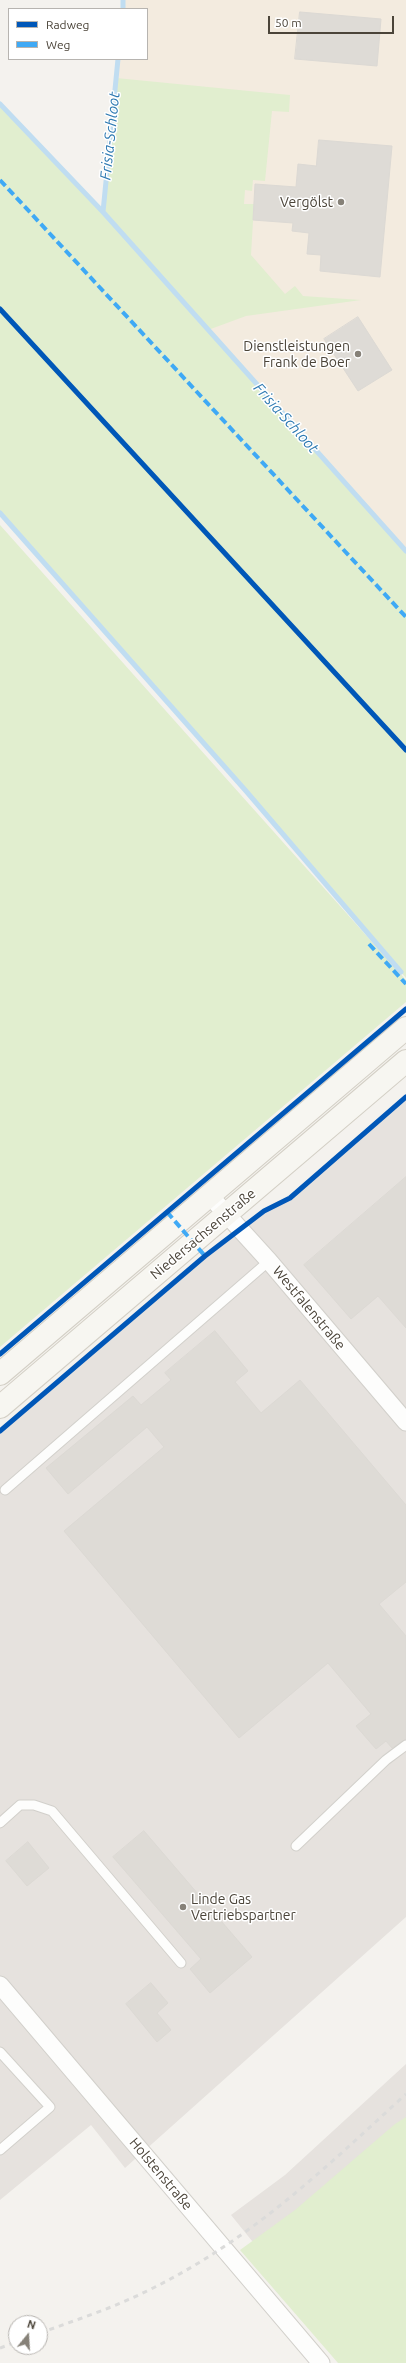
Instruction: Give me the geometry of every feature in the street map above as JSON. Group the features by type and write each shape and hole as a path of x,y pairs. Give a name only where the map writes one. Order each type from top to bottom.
{"main road":[{"name":"Niedersachsenstraße","path":"0,1374 406,1028"},
{"name":"Niedersachsenstraße","path":"0,1407 406,1061"}],"street":[{"name":"Westfalenstraße","path":"210,1196 269,1261 406,1422"},
{"name":"Holstenstraße","path":"0,1985 322,2363"}],"lane":[{"path":"5,1490 269,1261"},
{"path":"296,1846 386,1760 406,1745"},
{"path":"0,1823 20,1805 34,1805 52,1811 181,1964"},
{"path":"0,2052 50,2107 0,2150"}],"shaded area":[{"path":"123,0 406,0 406,551 103,212 118,60 148,60 148,8 123,8"},
{"path":"406,1097 406,1917 125,2168 91,2125 0,2200 0,1431 205,1256 264,1211 290,1198"},
{"path":"406,2064 406,2363 265,2257 231,2215 285,2175"}],"green space":[{"path":"116,78 290,95 289,112 272,111 265,181 253,180 252,191 245,190 244,204 254,204 251,255 285,294 295,286 303,296 361,300 246,316 208,330 406,551 406,978 246,791 0,513 0,104 102,212"},
{"path":"0,525 406,980 406,1002 0,1347"},
{"path":"406,2117 406,2363 338,2363 240,2250 295,2210 395,2124"}],"building":[{"path":"300,12 381,19 377,66 295,59"},
{"name":"Vergölst","path":"319,140 392,146 380,277 320,271 321,255 307,254 309,233 292,231 293,223 253,220 255,184 296,187 298,164 316,166"},
{"name":"Dienstleistungen Frank de Boer","path":"358,317 392,370 358,391 324,339"},
{"path":"406,1177 406,1328 378,1296 351,1319 304,1265"},
{"path":"215,1331 248,1371 235,1382 261,1413 300,1380 406,1505 406,1582 379,1604 406,1636 406,1739 392,1748 386,1741 376,1749 356,1726 371,1714 328,1663 239,1738 64,1531 164,1447 147,1427 68,1494 46,1468 133,1396 141,1405 171,1380 165,1373"},
{"name":"Linde Gas Vertriebspartner","path":"144,1831 252,1957 210,1993 190,1969 201,1959 113,1857"},
{"path":"28,1842 49,1868 27,1886 6,1861"},
{"path":"151,1983 168,2003 157,2013 171,2030 157,2042 126,2004"}],"waterway":[{"name":"Frisia-Schloot","path":"123,0 123,8"},
{"name":"Frisia-Schloot","path":"0,104 103,212 118,60"},
{"name":"Frisia-Schloot","path":"103,212 406,551"},
{"path":"0,513 246,791 401,972"}],"railway":[{"path":"48,2330 94,2314 147,2291 219,2250 252,2227 315,2177 406,2094"},
{"path":"0,2348 8,2345"}],"marked path":[{"path":"0,180 406,617"},
{"path":"369,944 406,984"},
{"path":"167,1212 205,1256"}],"cycle path":[{"path":"0,309 406,750"},
{"path":"0,1354 406,1009"},
{"path":"0,1431 205,1256 264,1211 290,1198 406,1097"}],"place":[{"name":"Vergölst","path":"341,202"},
{"name":"Dienstleistungen Frank de Boer","path":"358,354"},
{"name":"Linde Gas Vertriebspartner","path":"183,1907"}]}
